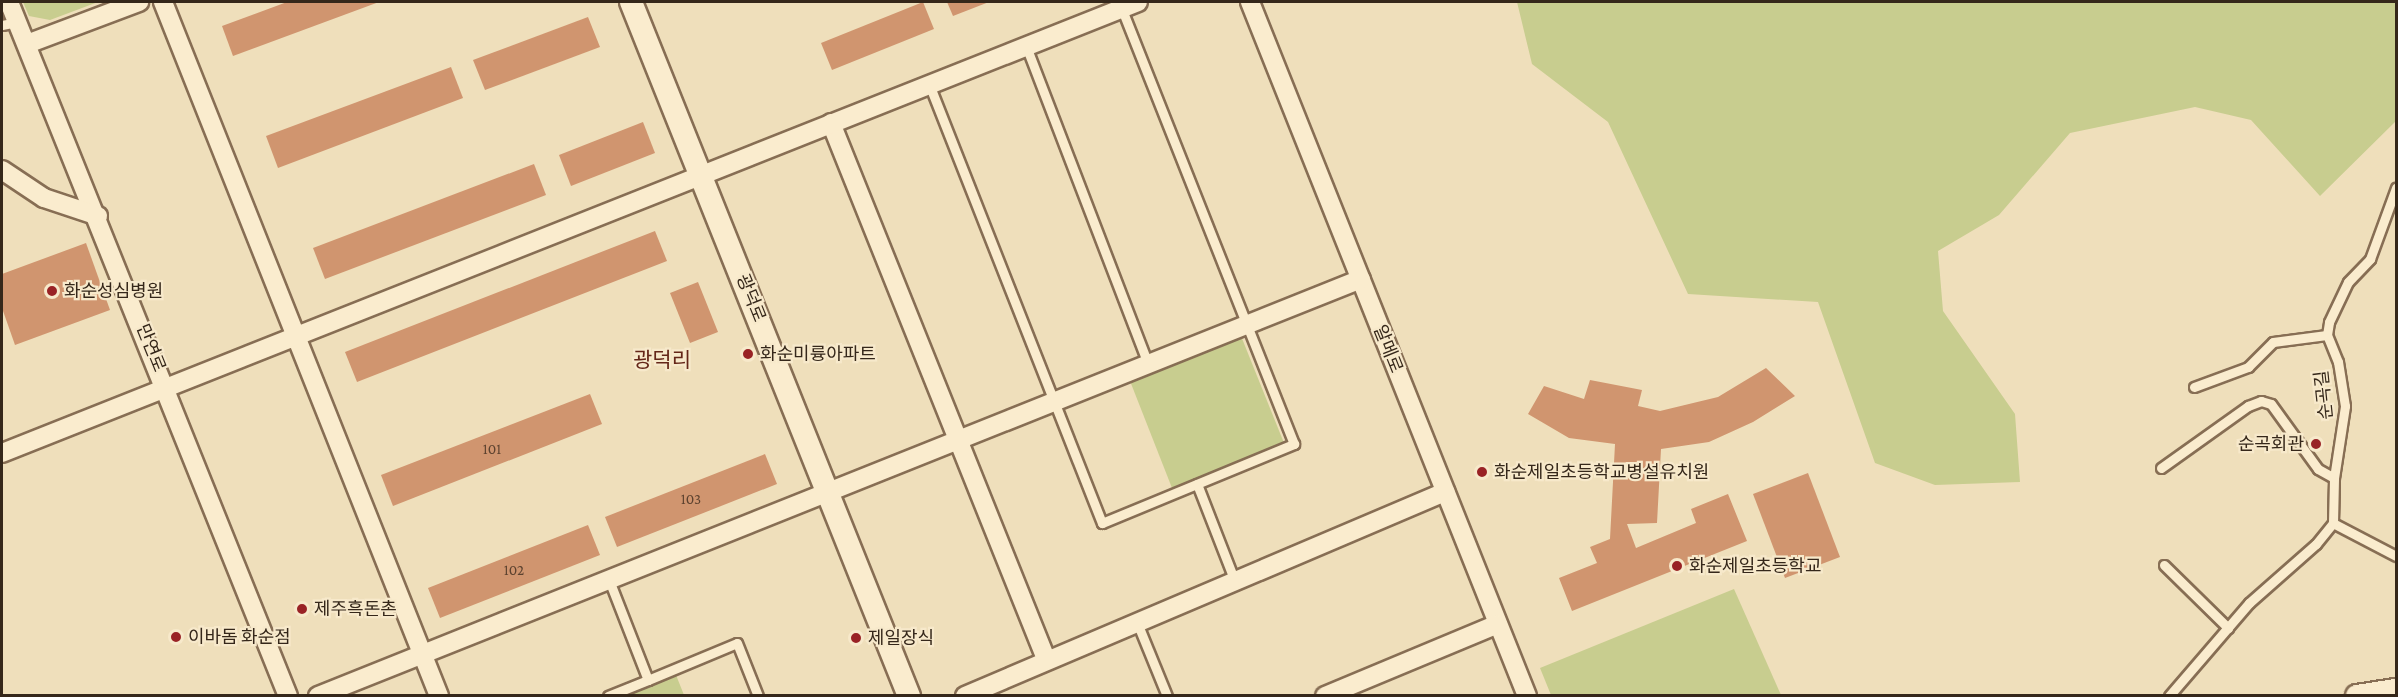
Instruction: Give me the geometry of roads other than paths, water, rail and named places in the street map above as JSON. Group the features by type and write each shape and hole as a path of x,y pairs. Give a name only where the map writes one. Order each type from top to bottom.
{"street":[{"name":"만연로","path":"9,2 10,24 27,44 98,216 288,696"},
{"path":"27,44 139,2"},
{"path":"162,2 439,696"},
{"name":"광덕로","path":"631,2 909,696"},
{"name":"알메로","path":"1250,2 1527,696"},
{"path":"2,453 1130,5"},
{"path":"831,123 1046,659"},
{"path":"2,170 44,198 98,216"},
{"path":"318,696 1361,279"},
{"path":"964,696 1136,620 1446,492"},
{"path":"1325,696 1498,624"},
{"path":"2357,696 2397,690"}],"lane":[{"path":"929,84 1102,523 1294,444 1246,325 1130,5"},
{"path":"1026,46 1148,364"},
{"path":"2194,387 2248,367 2273,342 2327,335 2339,299 2370,258 2397,188"},
{"name":"순곡길","path":"2327,335 2338,362 2344,406 2334,477 2333,523"},
{"path":"2161,468 2248,406 2261,401 2271,404 2318,469 2334,477"},
{"path":"1197,484 1234,579"},
{"path":"2169,696 2228,628 2333,523 2397,556"},
{"path":"2164,565 2228,628"},
{"path":"609,579 648,680"},
{"path":"1136,620 1167,696"},
{"path":"608,696 737,643 758,696"}],"place":[{"name":"화순성심병원","path":"52,291"},
{"name":"화순미륭아파트","path":"748,354"},
{"name":"순곡회관","path":"2316,444"},
{"name":"화순제일초등학교병설유치원","path":"1482,472"},
{"name":"화순제일초등학교","path":"1677,566"},
{"name":"제주흑돈촌","path":"302,609"},
{"name":"이바돔 화순점","path":"176,637"},
{"name":"제일장식","path":"856,638"}],"district":[{"name":"광덕리","path":"662,360"}]}
